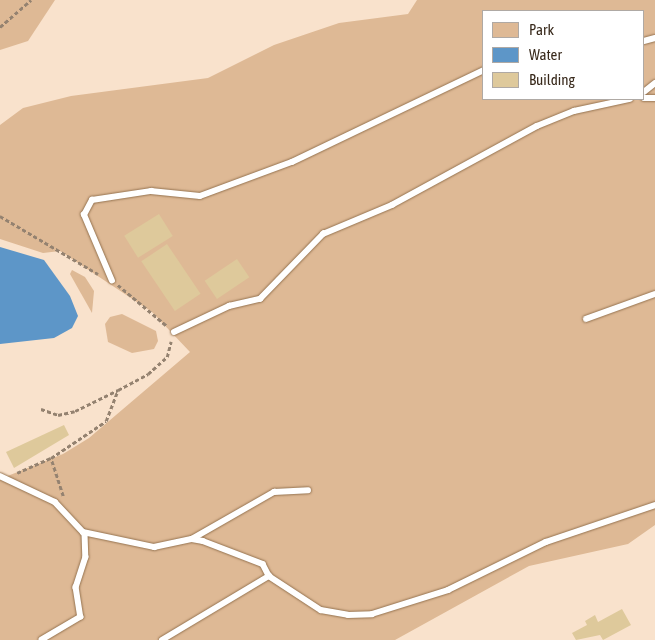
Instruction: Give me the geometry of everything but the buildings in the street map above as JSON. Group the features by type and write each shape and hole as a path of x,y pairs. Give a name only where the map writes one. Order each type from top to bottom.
{"lane":[{"path":"112,281 84,216 92,200 151,191 200,196 292,162 482,71"},
{"path":"645,91 655,83"},
{"path":"174,332 229,306 260,299 323,234 392,205 537,126 574,111 625,100"},
{"path":"586,319 655,294"},
{"path":"1,479 65,510 83,532 86,557 76,588 81,617 42,640"},
{"path":"83,532 154,547 192,539 274,492 308,490"},
{"path":"192,539 262,564 269,576 321,610 348,616 372,614 448,590 546,542 655,505"},
{"path":"162,640 269,576"}],"path":[{"path":"0,27 31,0"},
{"path":"0,216 112,281 174,332 167,357 148,374 75,412 58,415 41,409"},
{"path":"1,479 51,458 106,421 118,390"},
{"path":"51,458 63,487 65,510"}],"green space":[{"path":"0,0 55,0 28,41 0,50"},
{"path":"417,0 655,0 655,525 628,544 529,566 395,640 0,640 0,479 63,454 89,438 190,352 152,312 60,251 43,253 0,239 0,125 23,108 71,96 208,78 274,45 339,23 408,14"},
{"path":"72,270 85,277 94,291 92,313 70,274"},
{"path":"122,314 156,331 158,341 154,349 132,353 108,342 105,324 110,317"}],"water":[{"path":"0,247 44,260 70,296 78,316 72,328 54,338 0,344"}]}
